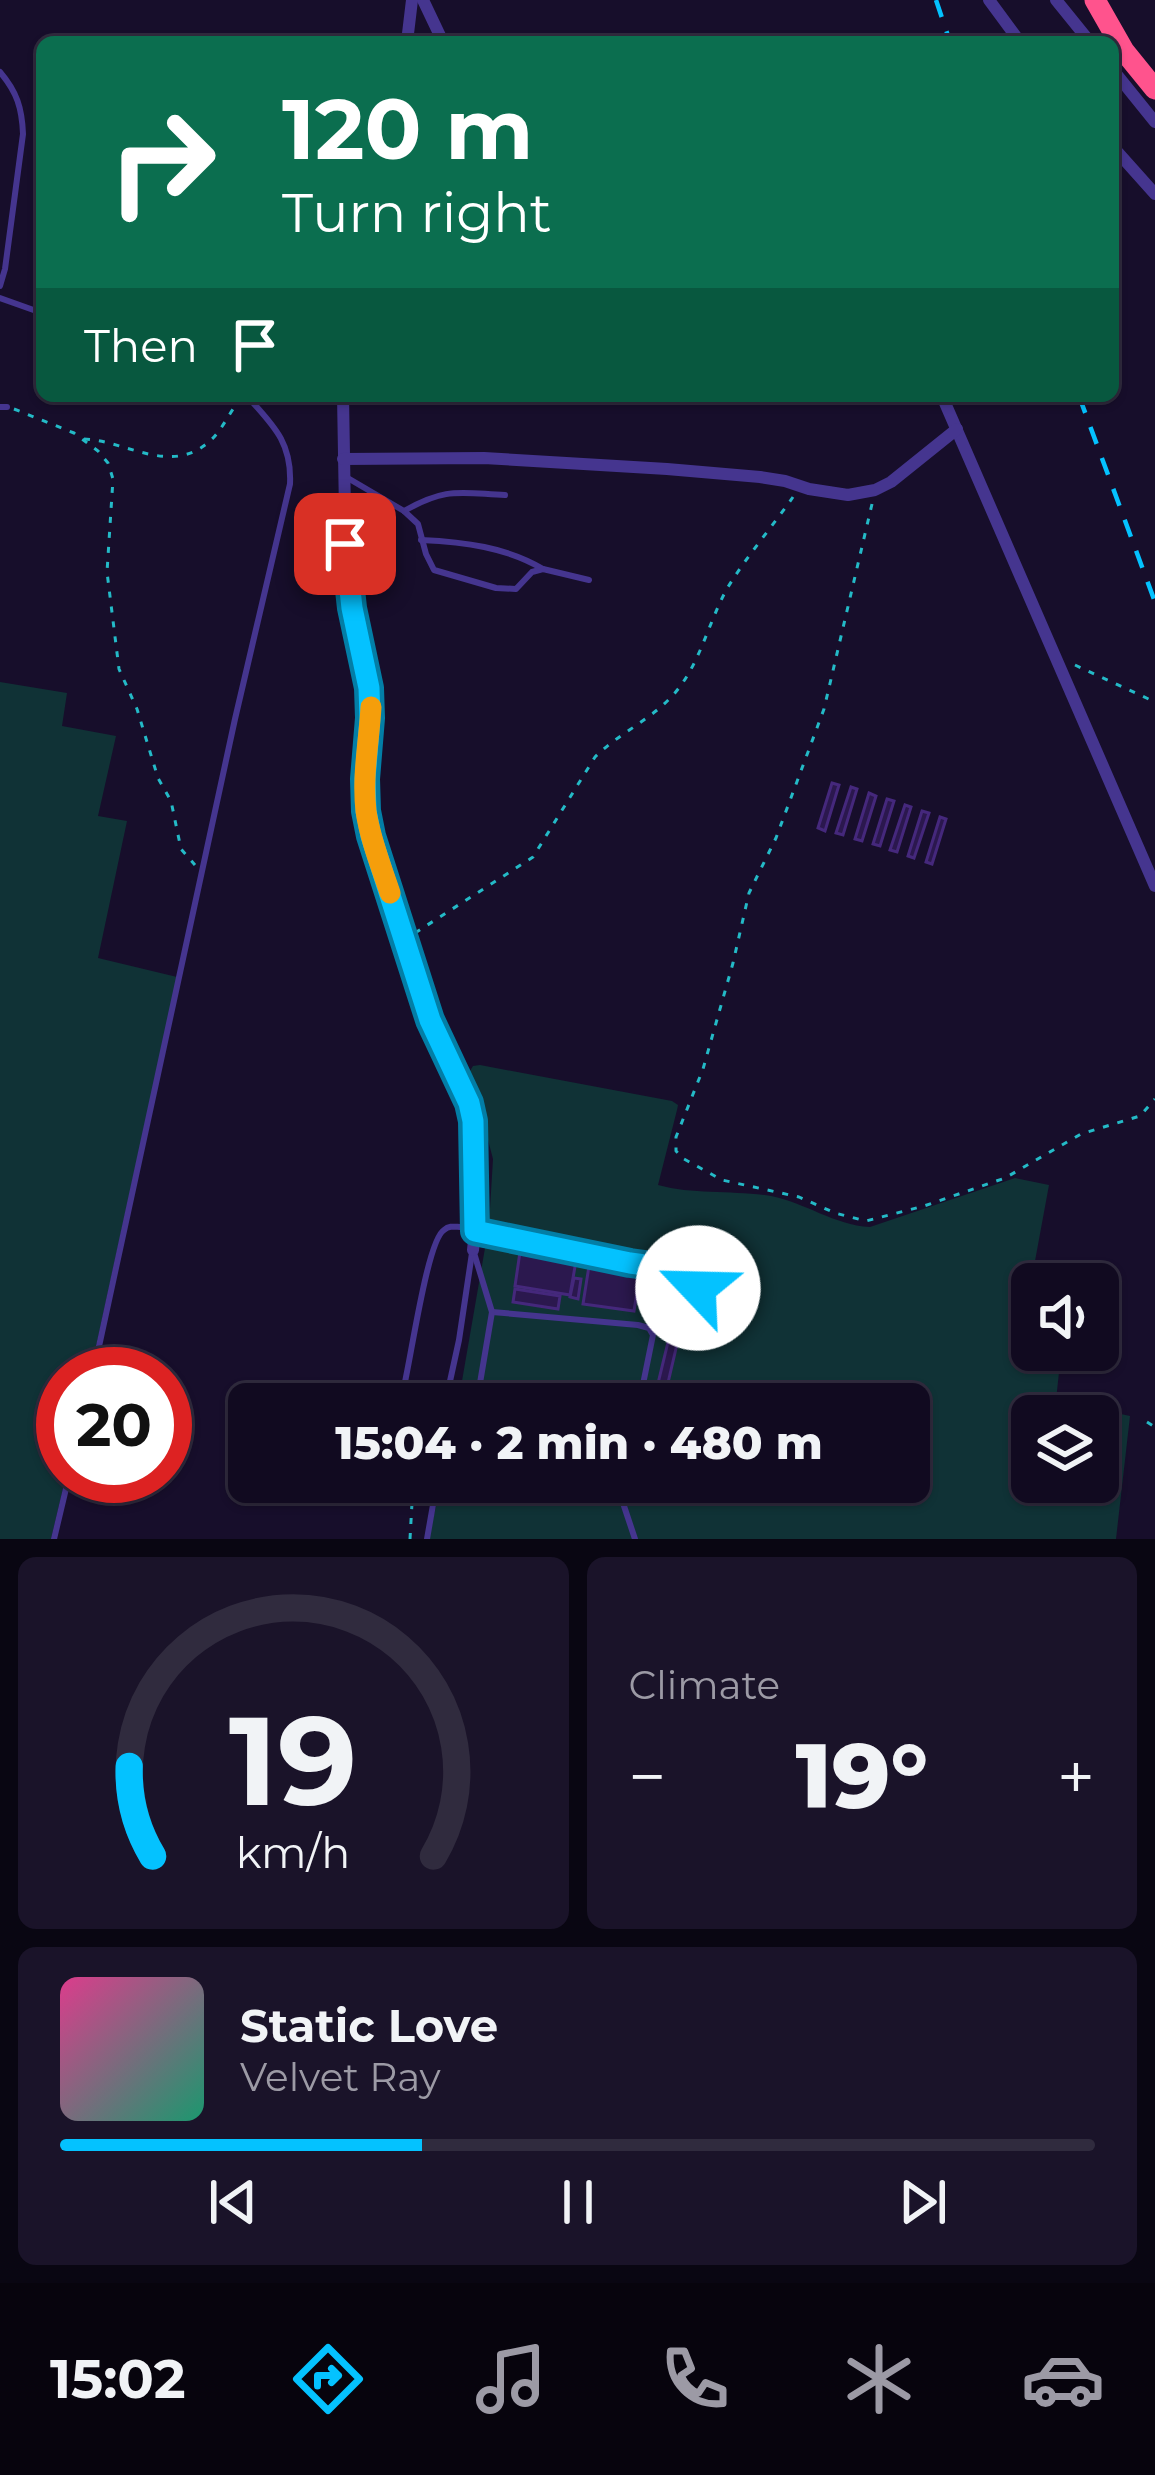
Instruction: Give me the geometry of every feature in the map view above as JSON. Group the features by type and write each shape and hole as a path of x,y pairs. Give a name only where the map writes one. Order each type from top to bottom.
{"highway":[{"path":"1095,0 1115,36"},
{"path":"1119,42 1155,89"}],"street":[{"path":"408,36 412,0"},
{"path":"423,0 440,36"},
{"path":"989,0 1016,36"},
{"path":"1056,0 1085,36"},
{"path":"1119,77 1155,122"},
{"path":"1119,153 1155,194"},
{"path":"343,402 346,571 371,705 366,811 430,1020 464,1088 473,1121 472,1250"},
{"path":"944,402 1155,886"},
{"path":"343,459 484,458 718,473 848,495 875,490 906,472 957,429"}],"lane":[{"path":"0,72 18,99 23,134 0,286"},
{"path":"0,298 36,311"},
{"path":"98,1347 290,484 291,467 283,440 250,402"},
{"path":"343,476 418,524 434,570 515,589 532,572 543,569"},
{"path":"404,511 445,493 505,495"},
{"path":"421,540 496,550 521,556 543,569 590,580"},
{"path":"404,1383 439,1233 454,1226 690,1271 698,1278 693,1310"},
{"path":"472,1250 492,1312 480,1383"},
{"path":"450,1383 472,1250"},
{"path":"492,1312 649,1328 653,1335 643,1383"},
{"path":"54,1539 62,1503"},
{"path":"427,1539 433,1503"},
{"path":"623,1503 635,1539"}],"path":[{"path":"82,440 99,440 165,459 193,453 214,439 241,402"},
{"path":"3,407 40,418 82,440 108,463 113,479 107,572 119,669 170,801 182,849 202,872"},
{"path":"406,938 532,856 595,757 644,723 674,694 728,587 802,487"},
{"path":"875,490 824,709 776,838 749,893 734,964 703,1069 682,1117 676,1150 722,1180 799,1197 866,1221 1005,1178 1081,1134 1140,1116 1155,1099"},
{"path":"1056,658 1155,701"},
{"path":"1147,1422 1155,1427"},
{"path":"410,1539 413,1503"}],"green space":[{"path":"0,682 67,693 62,726 116,736 98,816 127,821 98,958 177,977 96,1347 36,1347 36,1503 60,1503 51,1539 0,1539"},
{"path":"480,1065 672,1101 678,1105 658,1185 771,1196 844,1222 870,1227 1015,1178 1049,1185 1035,1263 1011,1263 1011,1371 1059,1371 1057,1395 1011,1395 1011,1503 1119,1503 1119,1414 1130,1416 1116,1539 428,1539 437,1503 930,1503 930,1383 462,1383 489,1225 493,1159 470,1071"}],"building":[{"path":"832,783 839,785 825,831 818,828"},
{"path":"851,787 857,789 843,835 836,833"},
{"path":"869,793 876,796 862,841 855,839"},
{"path":"887,799 894,801 880,846 873,844"},
{"path":"905,805 911,807 897,852 890,850"},
{"path":"922,811 929,813 914,858 908,856"},
{"path":"940,817 946,819 932,864 926,862"},
{"path":"520,1252 576,1261 570,1295 515,1286"},
{"path":"589,1266 640,1273 634,1311 583,1304"},
{"path":"644,1270 664,1273 662,1284 642,1280"},
{"path":"574,1278 581,1279 578,1299 570,1297"},
{"path":"515,1289 560,1296 558,1309 513,1302"},
{"path":"679,1291 685,1292 681,1316 674,1315"},
{"path":"669,1338 678,1340 668,1383 658,1383"}],"railway":[{"path":"936,0 948,36"},
{"path":"1081,402 1155,602"}],"slow traffic":[{"path":"371,707 366,811 390,893"}],"route":[{"path":"345,544 371,705 366,811 430,1020 469,1103 475,1231 690,1271 698,1278 698,1288"}]}
